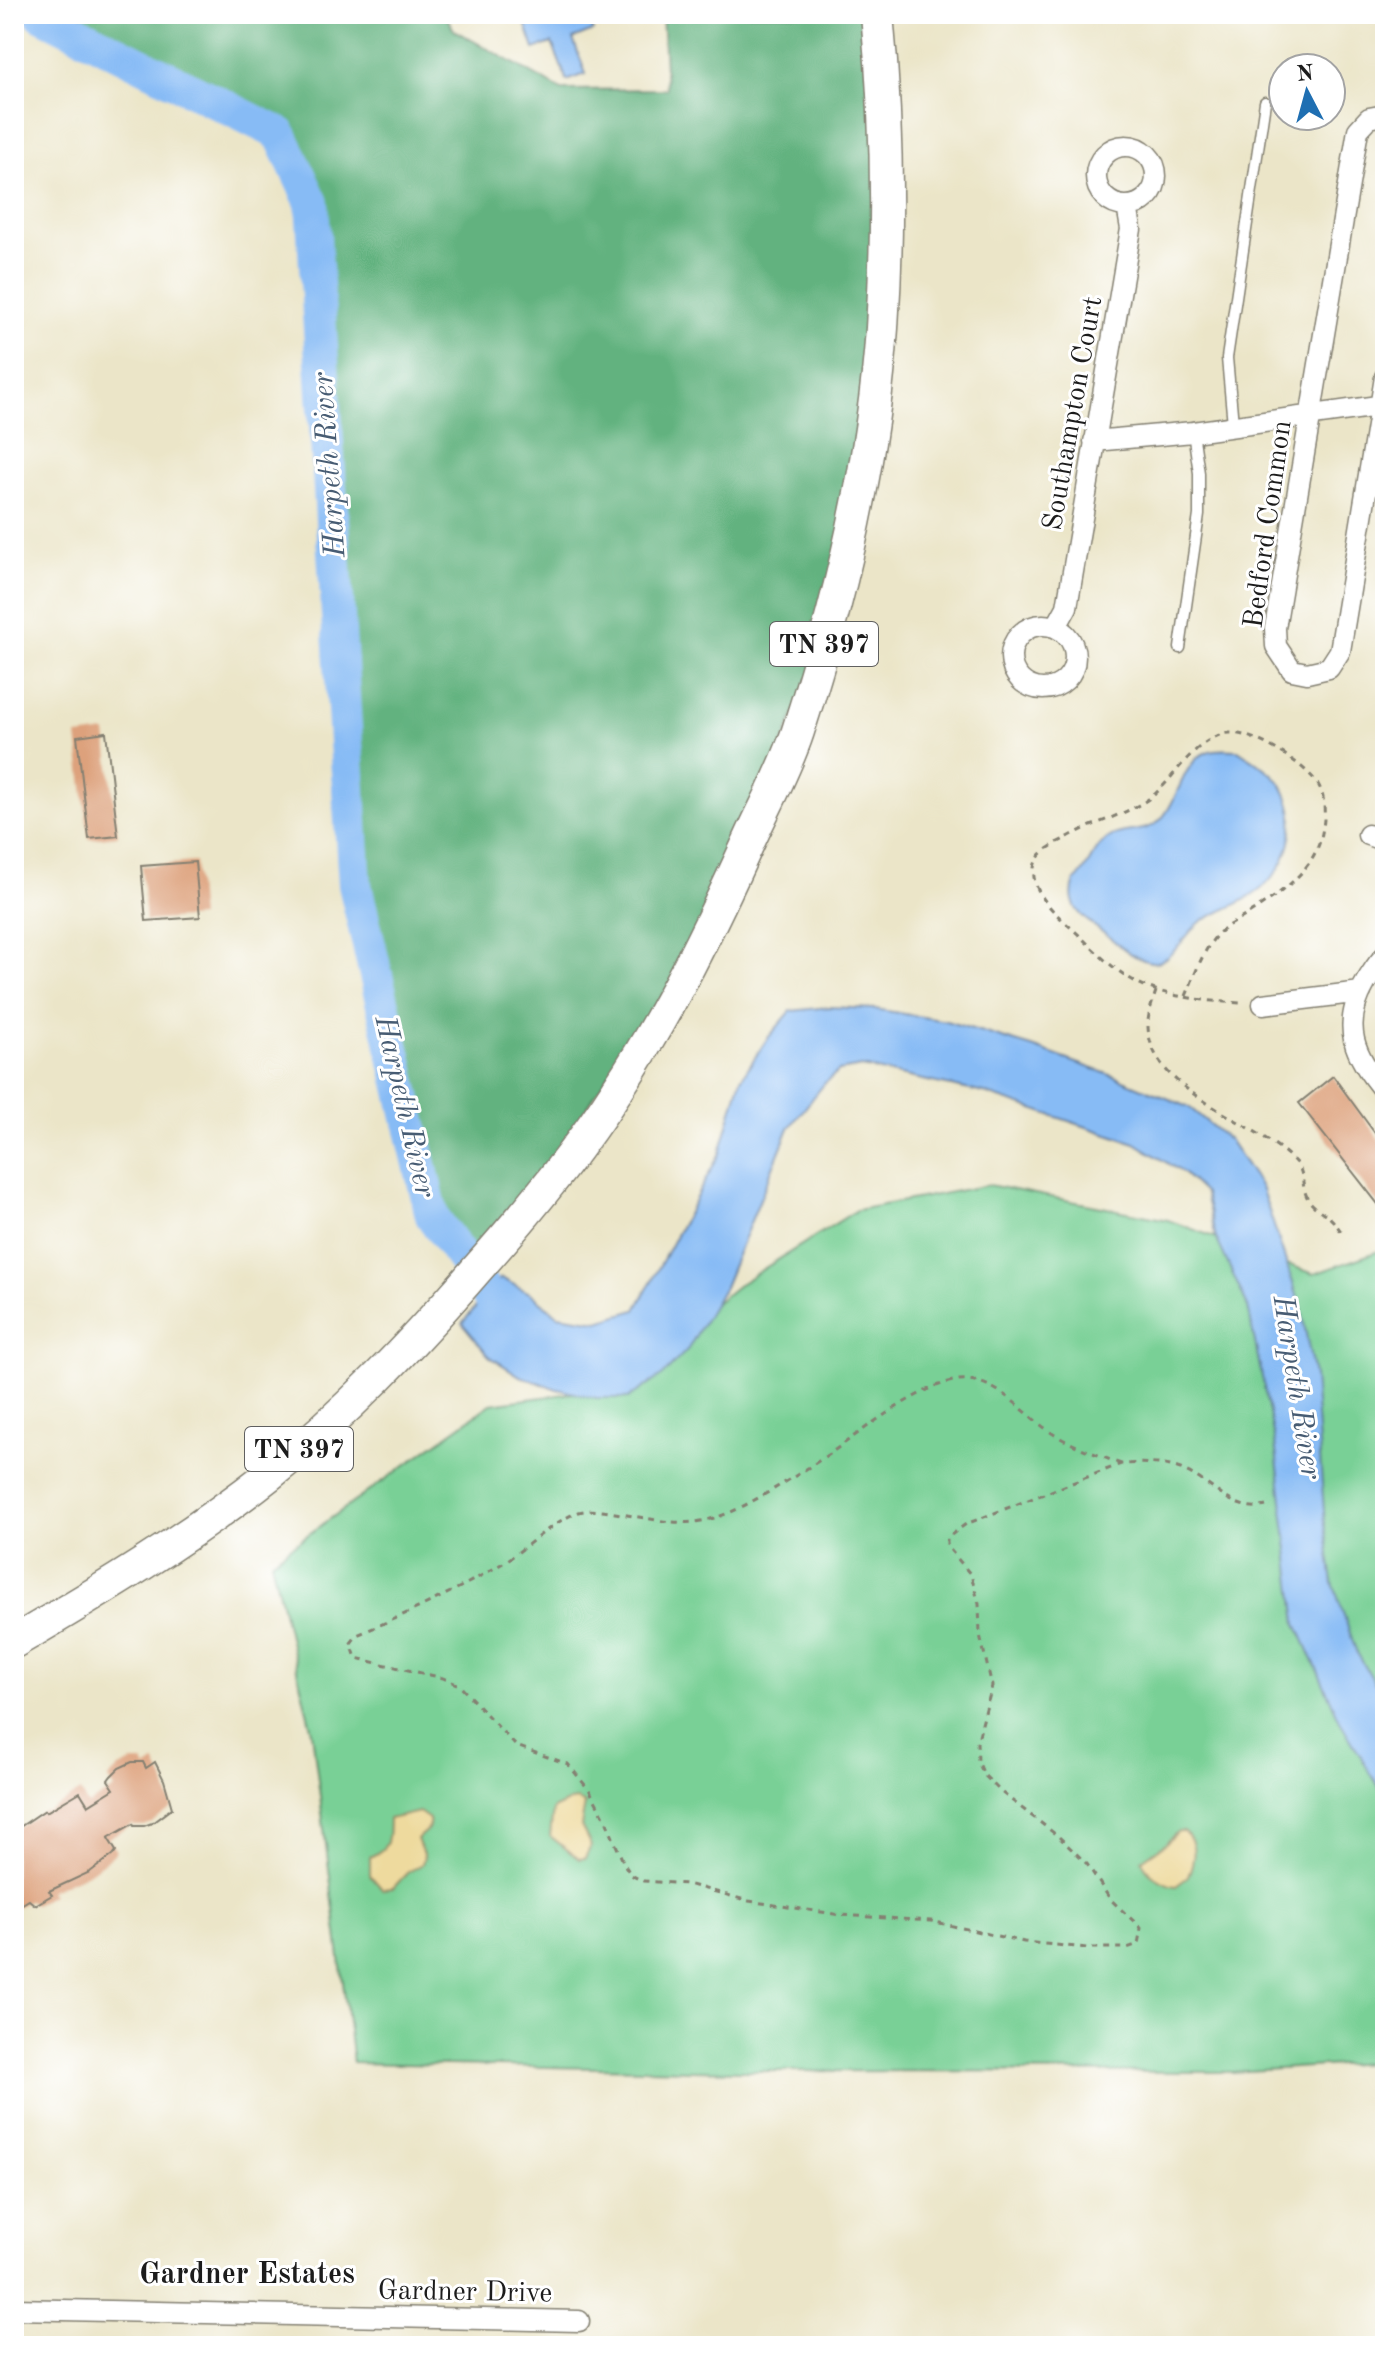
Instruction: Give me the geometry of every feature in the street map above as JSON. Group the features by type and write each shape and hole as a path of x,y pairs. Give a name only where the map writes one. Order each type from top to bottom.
{"main road":[{"name":"TN 397","path":"14,1642 143,1563 270,1474 350,1404 423,1331 534,1205 616,1092 714,920 796,737 829,626 856,511 882,332 886,149 877,14"}],"street":[{"name":"Bedford Common","path":"1385,115 1369,118 1358,130 1310,416 1275,628 1276,646 1292,670 1307,673 1329,668 1340,651 1383,407 1385,377"},
{"name":"Southampton Court","path":"1056,627 1067,607 1131,229 1127,206"},
{"path":"1094,441 1193,432 1233,424 1383,407"},
{"path":"1385,956 1355,1000 1351,1033 1364,1068 1385,1092"},
{"path":"1263,1004 1361,992"},
{"name":"Gardner Drive","path":"14,2309 579,2321"}],"lane":[{"path":"1233,424 1228,347 1265,102"},
{"path":"1180,648 1199,515 1199,473 1193,432"}],"path":[{"path":"1186,996 1204,954 1217,934 1288,886 1302,871 1322,836 1324,809 1318,783 1305,770 1258,739 1242,733 1220,735 1193,750 1154,795 1052,845 1034,865 1036,884 1045,901 1135,982 1186,996 1263,1004"},
{"path":"1156,990 1148,1025 1165,1071 1185,1090 1259,1132 1297,1163 1303,1173 1306,1196 1331,1218 1344,1236"},
{"path":"1121,1464 1079,1448 1056,1435 999,1391 967,1380 950,1381 895,1409 777,1487 718,1518 698,1523 674,1523 613,1512 580,1512 546,1531 501,1564 357,1635 351,1643 352,1651 356,1658 443,1678 459,1685 516,1746 568,1764 590,1791 631,1875 643,1881 687,1884 749,1901 841,1915 931,1921 1024,1942 1127,1948 1138,1944 1141,1928 1110,1899 1087,1864 984,1775 978,1761 977,1743 992,1686 980,1635 979,1604 971,1575 947,1546 947,1538 966,1524 1121,1464 1147,1463 1180,1468 1207,1482 1236,1505 1252,1510 1266,1506"}],"green space":[{"path":"41,14 445,14 454,30 562,90 666,89 662,14 877,14 885,233 829,626 714,920 476,1271 432,1216 355,885 312,203 280,134"},
{"path":"989,1185 1168,1220 1314,1274 1385,1249 1385,2062 1232,2072 740,2071 353,2063 312,1732 271,1561 491,1404 610,1388 738,1285 857,1210"}],"sand":[{"path":"578,1800 585,1804 581,1826 591,1846 585,1858 579,1859 550,1836 553,1809"},
{"path":"419,1812 429,1819 428,1829 417,1839 424,1857 422,1864 407,1873 393,1888 382,1889 370,1875 370,1857 382,1850 387,1842 389,1819"},
{"path":"1178,1831 1188,1836 1194,1852 1188,1877 1176,1886 1155,1877 1142,1860"}],"water":[{"path":"522,14 587,14 593,31 573,39 586,74 567,81 552,43 534,49"},
{"path":"1214,750 1238,750 1269,771 1285,792 1292,822 1291,837 1281,865 1261,889 1202,921 1163,960 1151,962 1140,959 1083,917 1073,901 1075,881 1104,841 1157,823 1198,757"},
{"path":"829,1007 875,1009 946,1021 1032,1047 1189,1107 1230,1141 1261,1187 1301,1307 1314,1376 1325,1525 1333,1583 1356,1651 1385,1700 1385,1797 1341,1723 1297,1624 1275,1443 1248,1307 1216,1238 1205,1194 1183,1173 1135,1143 984,1093 862,1067 839,1071 825,1083 789,1128 724,1287 688,1349 663,1375 628,1398 596,1398 557,1389 520,1376 489,1356 462,1323 501,1278 530,1293 558,1315 598,1321 636,1310 720,1153 741,1079 767,1039 791,1011"}],"building":[{"path":"106,732 118,836 89,839 77,736"},
{"path":"195,862 200,917 146,921 141,866"},
{"path":"1333,1076 1385,1147 1385,1213 1299,1103"},
{"path":"132,1762 143,1762 146,1768 155,1762 172,1808 152,1823 144,1826 133,1824 108,1838 116,1851 90,1872 49,1891 52,1895 35,1905 29,1900 14,1909 14,1831 80,1792 88,1805 114,1789 108,1780 119,1768"}],"waterway":[{"name":"Harpeth River","path":"41,14 280,134 312,203 355,885 432,1216 508,1323 517,1326"}],"district":[{"name":"Gardner Estates","path":"247,2273"}]}
